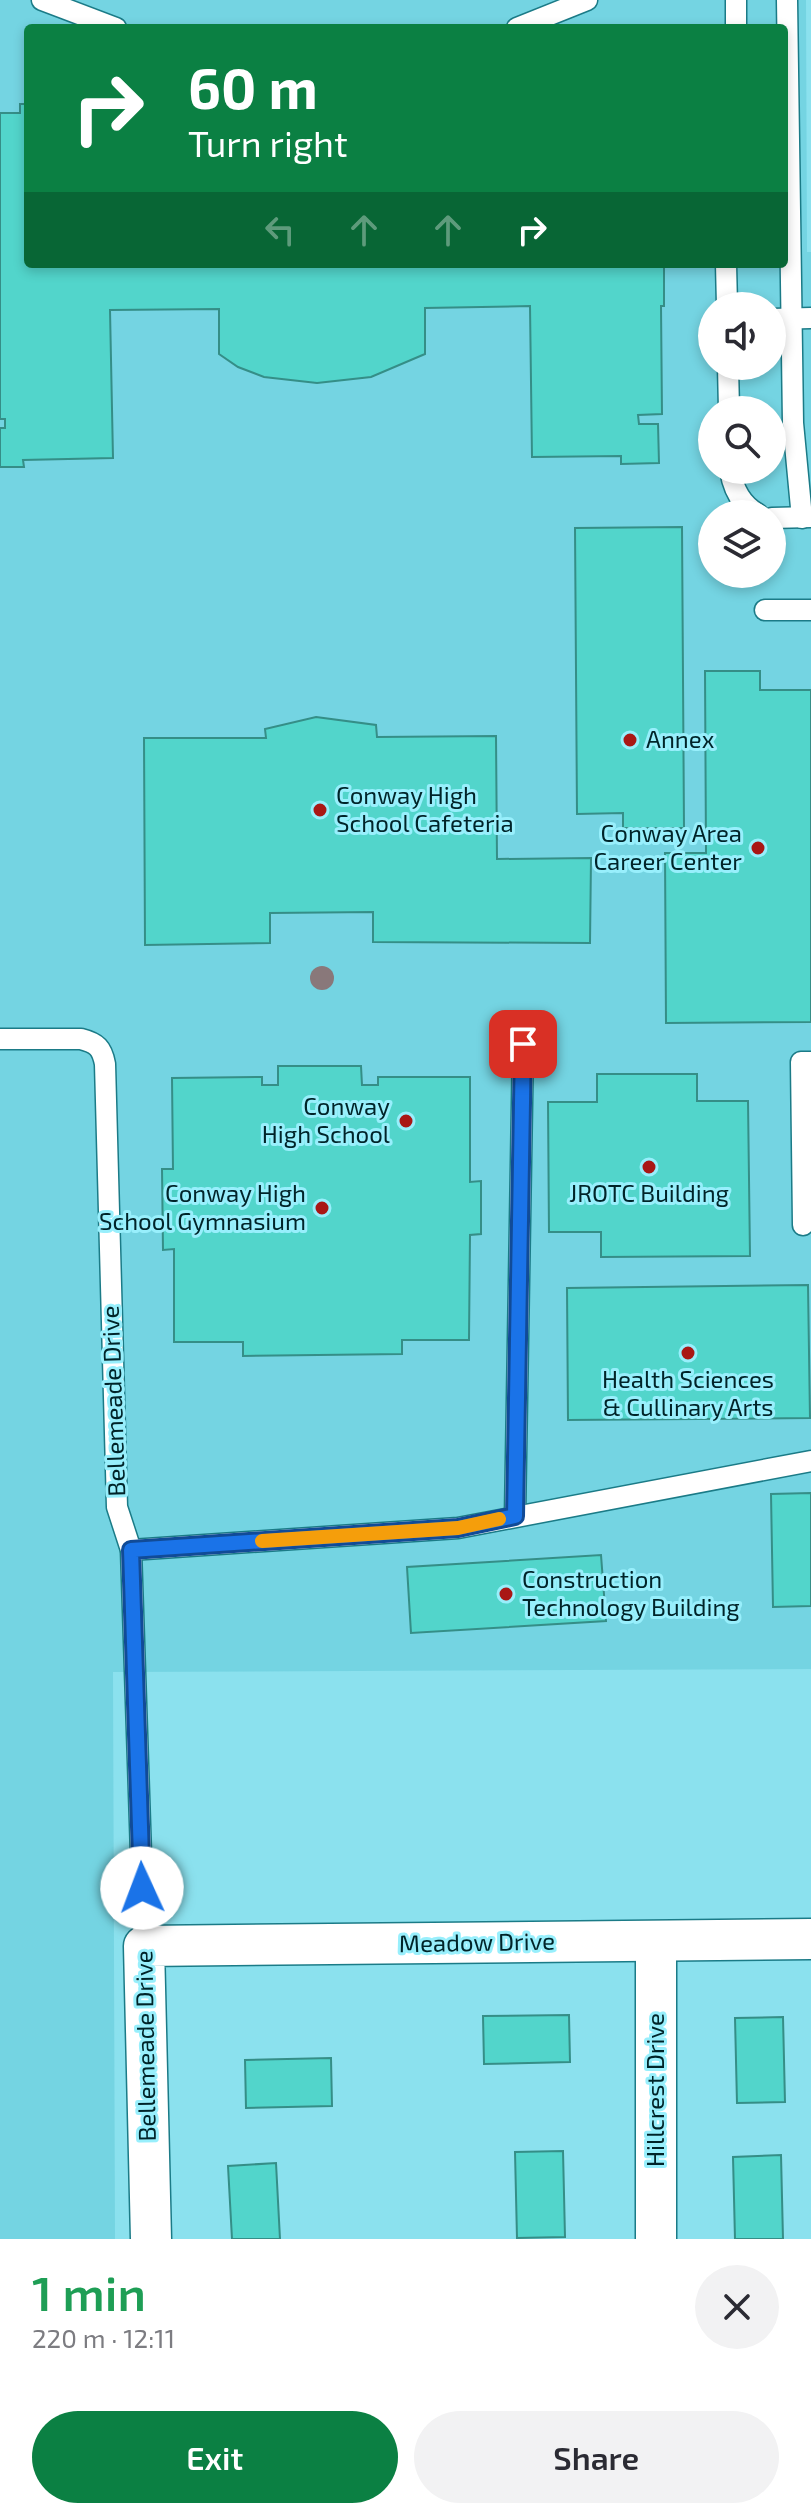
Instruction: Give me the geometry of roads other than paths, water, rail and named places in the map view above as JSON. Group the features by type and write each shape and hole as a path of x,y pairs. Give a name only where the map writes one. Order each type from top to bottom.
{"street":[{"name":"Meadow Drive","path":"144,1946 811,1939"},
{"name":"Hillcrest Drive","path":"656,1942 656,2239"},
{"name":"Bellemeade Drive","path":"144,1946 151,2239"}],"lane":[{"path":"42,0 105,24"},
{"path":"527,24 587,0"},
{"path":"736,0 736,24"},
{"path":"786,518 807,518 793,423 802,318 787,0"},
{"path":"726,268 727,292"},
{"path":"765,610 811,610"},
{"name":"Bellemeade Drive","path":"0,1039 81,1039 99,1046 103,1055 117,1507 131,1550 144,1946"},
{"path":"515,1516 523,1044"},
{"path":"803,1225 801,1062 811,1062"},
{"path":"131,1550 458,1528 811,1461"}],"place":[{"name":"Annex","path":"630,740"},
{"name":"Conway High School Cafeteria","path":"320,810"},
{"name":"Conway Area Career Center","path":"758,848"},
{"name":"Conway High School","path":"406,1121"},
{"name":"JROTC Building","path":"649,1167"},
{"name":"Conway High School Gymnasium","path":"322,1208"},
{"name":"Health Sciences & Cullinary Arts","path":"688,1353"},
{"name":"Construction Technology Building","path":"506,1594"}]}
